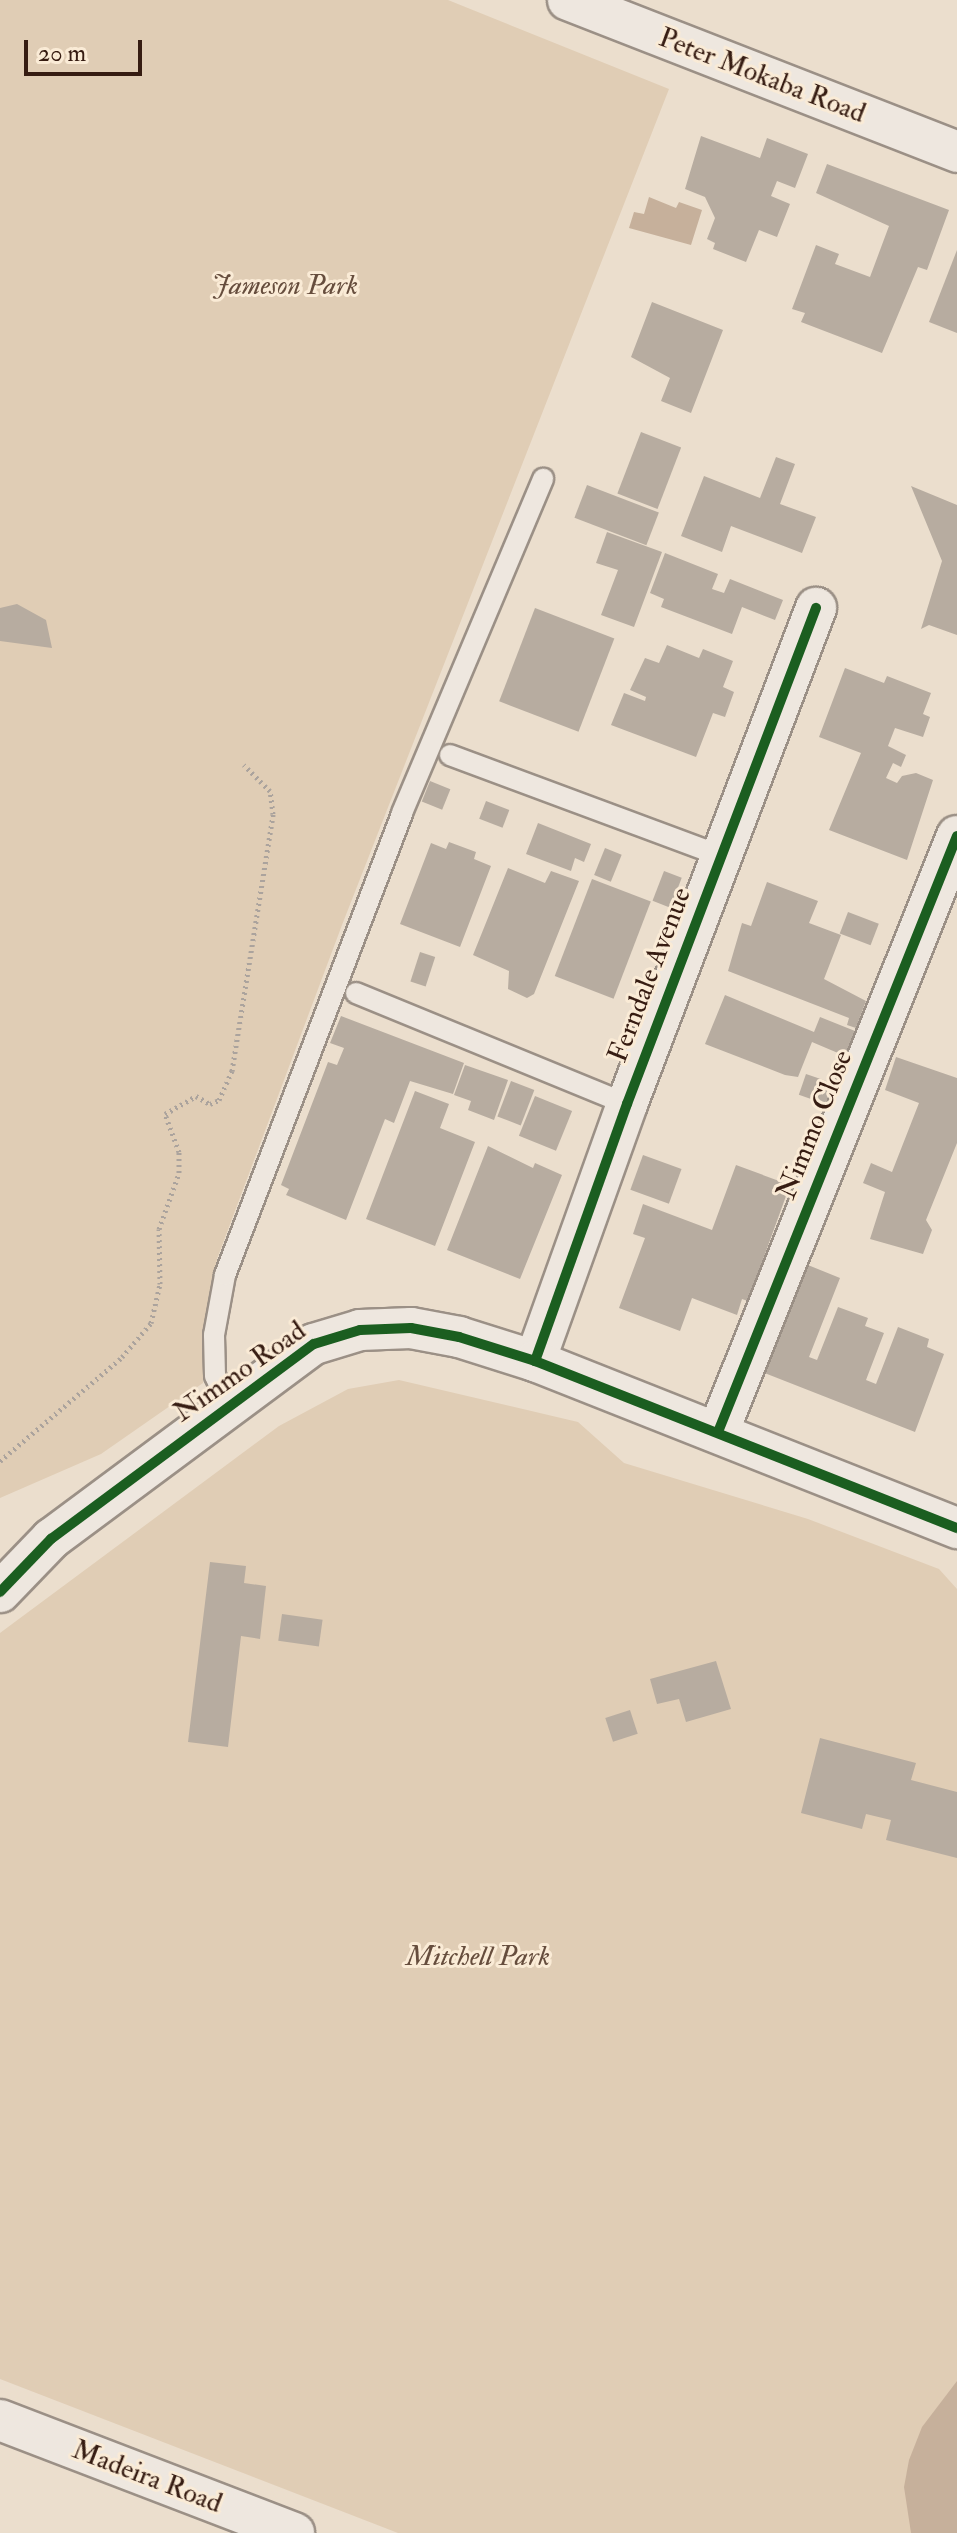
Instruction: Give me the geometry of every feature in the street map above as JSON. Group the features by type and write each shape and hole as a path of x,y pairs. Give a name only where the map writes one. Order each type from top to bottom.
{"street":[{"name":"Peter Mokaba Road","path":"568,0 957,152"},
{"name":"Ferndale Avenue","path":"535,1361 627,1104 816,608"},
{"name":"Nimmo Close","path":"718,1432 957,836"},
{"name":"Nimmo Road","path":"0,1592 51,1539 314,1344 360,1330 435,1332 535,1361 957,1528"},
{"name":"Nimmo Road","path":"0,1556 51,1539"},
{"name":"Madeira Road","path":"0,2420 294,2533"}],"lane":[{"path":"229,1407 215,1376 214,1335 225,1275 402,813 543,479"},
{"path":"450,755 722,856"},
{"path":"356,993 627,1104"}],"path":[{"path":"0,1461 122,1357 151,1323 160,1284 156,1243 179,1173 179,1152 165,1114 196,1096 210,1104 219,1100 232,1071 273,814 270,791 244,765"}],"green space":[{"name":"Jameson Park","path":"0,0 448,0 669,89 342,925 217,1259 203,1383 101,1454 0,1498"},
{"name":"Mitchell Park","path":"399,1380 578,1422 624,1463 808,1519 939,1569 957,1589 957,2533 398,2533 0,2379 0,1633 279,1426 348,1389"}],"shaded area":[{"path":"649,197 676,208 679,202 702,210 691,245 629,228 634,212 644,214"},
{"path":"957,2381 957,2533 911,2533 904,2487 909,2460 922,2427"}],"building":[{"path":"701,136 760,158 767,138 808,154 795,188 777,181 771,196 790,204 777,237 759,230 746,262 713,249 715,243 707,239 715,218 705,197 685,189"},
{"path":"827,164 949,210 927,270 918,267 882,353 801,322 805,313 792,309 816,245 839,254 835,264 870,277 889,226 816,193"},
{"path":"957,250 957,333 929,322"},
{"path":"652,302 723,330 691,413 661,401 670,378 631,357"},
{"path":"641,432 681,447 657,509 617,494"},
{"path":"776,457 795,464 780,504 816,517 802,553 731,526 722,552 681,536 704,476 760,498"},
{"path":"587,485 659,513 646,545 574,518"},
{"path":"911,486 957,505 957,635 929,625 921,629 942,561"},
{"path":"607,532 662,552 634,627 601,615 618,570 596,563"},
{"path":"665,553 718,574 712,589 724,593 730,579 783,600 775,620 742,607 732,634 661,607 664,599 650,593"},
{"path":"17,604 46,620 52,648 0,641 0,608"},
{"path":"535,608 614,638 579,732 499,701"},
{"path":"667,645 699,658 703,649 733,661 723,687 734,692 725,717 713,713 696,757 611,725 624,693 645,701 646,697 630,690 645,658 659,663"},
{"path":"845,668 884,683 887,676 931,693 923,714 930,717 923,737 895,728 888,746 906,755 901,767 893,763 886,778 897,783 902,776 916,773 933,780 907,860 829,830 861,753 819,737"},
{"path":"430,781 450,789 442,810 422,801"},
{"path":"486,801 509,810 503,828 479,819"},
{"path":"538,823 591,844 584,862 575,858 571,871 526,854"},
{"path":"449,842 476,852 474,859 491,866 460,947 400,924 431,843 446,849"},
{"path":"605,848 622,855 611,882 594,875"},
{"path":"508,868 545,883 551,871 579,881 534,994 527,998 508,989 509,971 473,955"},
{"path":"664,871 682,878 670,908 653,901"},
{"path":"592,879 651,902 614,999 555,976"},
{"path":"767,882 818,901 809,923 841,935 824,979 866,1001 856,1028 847,1025 849,1018 728,971 742,923 751,926"},
{"path":"848,912 879,924 871,945 840,933"},
{"path":"420,952 435,957 426,986 410,981"},
{"path":"725,995 814,1032 820,1017 855,1031 845,1056 812,1042 798,1077 785,1075 705,1044"},
{"path":"341,1016 464,1063 453,1094 410,1081 394,1123 385,1119 346,1220 286,1195 289,1189 281,1185 328,1062 337,1065 344,1048 330,1043"},
{"path":"896,1057 957,1078 957,1143 926,1220 932,1230 923,1254 870,1239 885,1192 863,1183 871,1163 892,1172 919,1103 885,1090"},
{"path":"465,1065 508,1080 494,1120 468,1110 471,1101 454,1095"},
{"path":"806,1074 835,1084 828,1105 799,1095"},
{"path":"511,1081 534,1090 521,1125 497,1116"},
{"path":"415,1091 449,1104 440,1128 475,1142 435,1246 366,1219"},
{"path":"535,1096 572,1111 556,1151 519,1136"},
{"path":"488,1146 533,1168 535,1163 562,1175 520,1279 447,1250"},
{"path":"643,1155 682,1169 669,1204 630,1190"},
{"path":"736,1165 790,1185 748,1301 742,1299 737,1315 692,1298 680,1331 619,1308 645,1238 633,1234 643,1204 712,1230"},
{"path":"803,1263 840,1278 809,1357 817,1360 838,1307 868,1318 865,1326 884,1333 866,1380 876,1384 898,1327 929,1339 927,1347 944,1354 915,1432 762,1372"},
{"path":"210,1562 246,1566 244,1583 266,1586 260,1639 241,1636 228,1747 188,1742"},
{"path":"282,1614 323,1620 319,1646 278,1641"},
{"path":"716,1661 731,1709 686,1722 679,1699 657,1704 650,1679"},
{"path":"630,1710 638,1734 613,1742 605,1718"},
{"path":"820,1738 916,1763 911,1780 957,1792 957,1858 886,1840 891,1820 866,1814 862,1829 801,1813"}],"cycle path":[{"path":"535,1361 627,1104 816,608"},
{"path":"718,1432 957,836"},
{"path":"0,1592 51,1539 314,1344 360,1330 411,1328 459,1337 535,1361 957,1528"}]}
